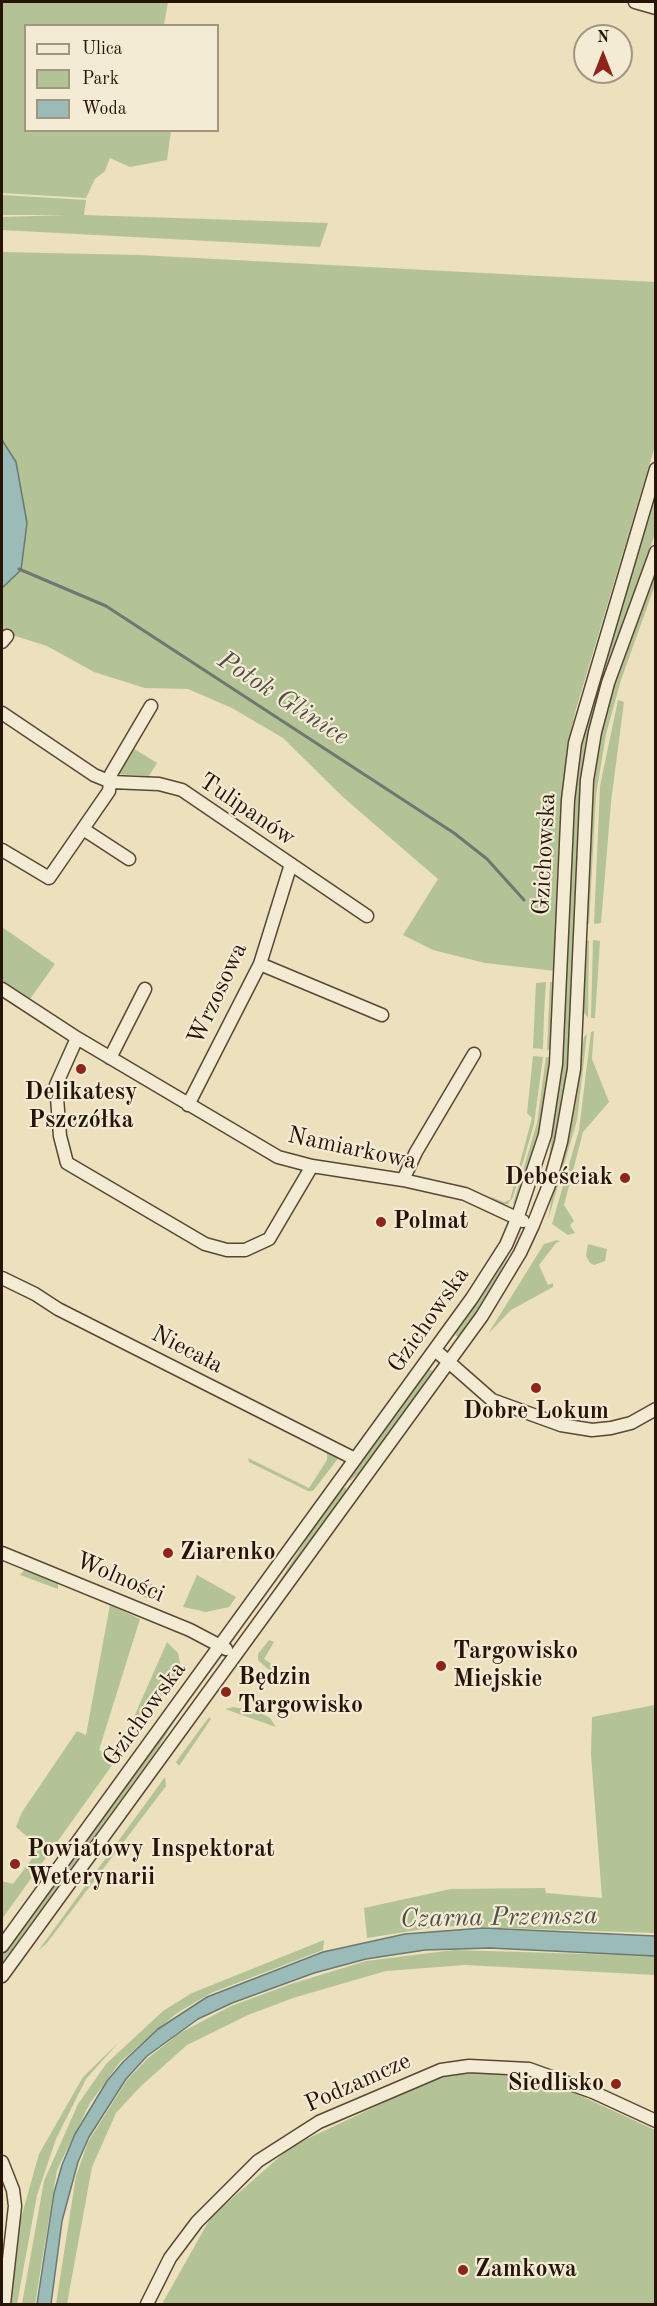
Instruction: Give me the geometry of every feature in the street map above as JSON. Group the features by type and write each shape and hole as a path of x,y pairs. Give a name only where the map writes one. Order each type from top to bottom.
{"street":[{"path":"635,2 656,8"},
{"name":"Gzichowska","path":"2,1946 435,1350 494,1265 517,1219 545,1135 556,1064 568,800 575,743 656,469"},
{"name":"Gzichowska","path":"2,1976 448,1361 502,1284 533,1225 549,1185 561,1142 574,1069 587,780 595,732 608,683 656,552"},
{"path":"2,850 49,878 109,791 111,774 151,706"},
{"name":"Tulipanów","path":"2,712 94,775 111,782 159,784 182,790 367,916"},
{"path":"83,829 129,859"},
{"name":"Wrzosowa","path":"188,1105 260,964 291,864"},
{"path":"260,964 382,1015"},
{"name":"Namiarkowa","path":"2,989 76,1038 278,1156 312,1166 403,1180 465,1194 533,1225"},
{"path":"110,1058 145,989"},
{"path":"76,1038 56,1085 60,1136 67,1163 205,1244 227,1250 245,1250 269,1239 312,1166"},
{"path":"403,1180 416,1152 474,1054"},
{"name":"Niecała","path":"2,1278 35,1294 58,1309 356,1459"},
{"path":"435,1350 482,1392 502,1406 571,1428 611,1428 631,1423 656,1409"},
{"name":"Wolności","path":"2,1553 78,1582 220,1645 234,1654"},
{"name":"Podzamcze","path":"147,2304 171,2258 197,2222 258,2161 288,2140 329,2117 441,2070 470,2066 529,2069 593,2092 656,2121"},
{"path":"2,2162 9,2178 15,2206 4,2304"}],"green space":[{"path":"2,2 168,2 164,24 24,24 24,132 171,132 167,160 130,167 110,158 105,171 95,179 86,198 2,193"},
{"path":"2,195 86,200 84,215 328,223 320,247 2,230 2,217 66,215 2,215"},
{"path":"2,252 139,255 655,282 655,446 576,709 567,750 560,816 556,971 485,963 433,950 403,935 438,879 344,798 283,738 232,708 188,689 145,688 94,672 47,646 15,636 2,628"},
{"path":"655,493 655,534 606,670 588,737 580,790 568,1068 551,1158 534,1208 549,1157 562,1067 573,814 579,753 610,639"},
{"path":"655,568 655,585 621,680 606,734 596,795 589,924 586,923 593,774 598,744 614,681"},
{"path":"618,700 624,702 611,802 601,923 594,924 600,786"},
{"path":"131,747 157,763 149,776 116,774"},
{"path":"2,927 55,964 30,999 2,981"},
{"path":"589,940 588,1018 583,1011 584,944"},
{"path":"593,940 600,941 595,1018 591,1018"},
{"path":"546,982 543,1049 533,1048 536,983"},
{"path":"550,982 554,982 551,1048 547,1051"},
{"path":"594,1031 592,1059 609,1102 583,1132 564,1205 574,1221 570,1225 575,1233 568,1235 552,1224 579,1130 591,1032"},
{"path":"587,1034 577,1120 548,1220 552,1195 570,1134 584,1037"},
{"path":"533,1056 543,1057 534,1124 513,1197 508,1204 500,1204 489,1196 504,1202 510,1200 532,1118 527,1113"},
{"path":"546,1057 551,1058 544,1115 533,1158 517,1201 513,1204 537,1123"},
{"path":"557,1240 561,1242 557,1242 539,1265 548,1285 553,1283 553,1287 511,1310 488,1334 544,1244"},
{"path":"588,1244 607,1249 605,1261 594,1265 590,1263 586,1256"},
{"path":"510,1252 486,1300 459,1336 456,1336 455,1333"},
{"path":"429,1369 433,1371 364,1469 350,1481 350,1477"},
{"path":"326,1449 340,1456 313,1491 308,1491 249,1462 248,1458 309,1488 327,1460 327,1454 323,1451"},
{"path":"346,1487 346,1492 259,1613 336,1493"},
{"path":"25,1569 58,1582 58,1589 20,1575"},
{"path":"197,1575 236,1597 229,1607 206,1612 183,1607"},
{"path":"143,1581 155,1586 152,1600 136,1594"},
{"path":"110,1605 140,1619 99,1750 116,1758 167,1642 178,1653 181,1669 2,1919 2,1881 13,1884 40,1848 16,1827 22,1812 77,1731 86,1735"},
{"path":"269,1640 274,1642 264,1659 279,1669 277,1671 268,1669 258,1660 258,1654"},
{"path":"187,1700 158,1748 2,1964 2,1955"},
{"path":"655,1705 655,1933 443,1926 367,1938 364,1908 451,1889 545,1888 546,1893 602,1898 591,1755 592,1717"},
{"path":"234,1707 261,1713 270,1718 276,1727 225,1709"},
{"path":"209,1717 211,1719 179,1766 176,1762"},
{"path":"165,1777 166,1786 47,1943 38,1951"},
{"path":"324,1940 323,1950 211,1993 177,2013 120,2062 90,2103 57,2170 35,2304 22,2304 44,2181 78,2104 106,2064 163,2011 192,1993"},
{"path":"454,1950 655,1956 655,1975 465,1965 386,1971 293,1998 248,2015 187,2045 140,2087 116,2113 92,2167 67,2304 56,2304 76,2176 88,2142 127,2080 148,2058 180,2033 231,2006 291,1984 366,1961"},
{"path":"119,2042 86,2079 56,2139 37,2195 17,2304 10,2304 19,2225 39,2154 83,2077"},
{"path":"503,2070 566,2089 655,2130 655,2304 162,2304 211,2217 292,2146 440,2076"}],"water":[{"path":"2,440 16,462 27,523 21,570 2,588"},
{"path":"483,1928 655,1936 655,1956 490,1948 425,1950 366,1959 314,1973 232,2003 198,2019 147,2056 126,2079 89,2137 78,2162 62,2221 51,2304 37,2304 54,2193 62,2165 75,2134 107,2081 123,2062 158,2029 207,1997 323,1952 405,1934"}],"waterway":[{"name":"Potok Glinice","path":"19,569 106,606 454,833 487,859 524,900"}],"place":[{"name":"Delikatesy Pszczółka","path":"81,1069"},
{"name":"Debeściak","path":"625,1178"},
{"name":"Polmat","path":"381,1222"},
{"name":"Dobre Lokum","path":"536,1388"},
{"name":"Ziarenko","path":"168,1553"},
{"name":"Targowisko Miejskie","path":"441,1666"},
{"name":"Będzin Targowisko","path":"226,1692"},
{"name":"Powiatowy Inspektorat Weterynarii","path":"15,1864"},
{"name":"Siedlisko","path":"616,2084"},
{"name":"Zamkowa","path":"463,2270"}],"water label":[{"name":"Czarna Przemsza","path":"499,1918"}]}
